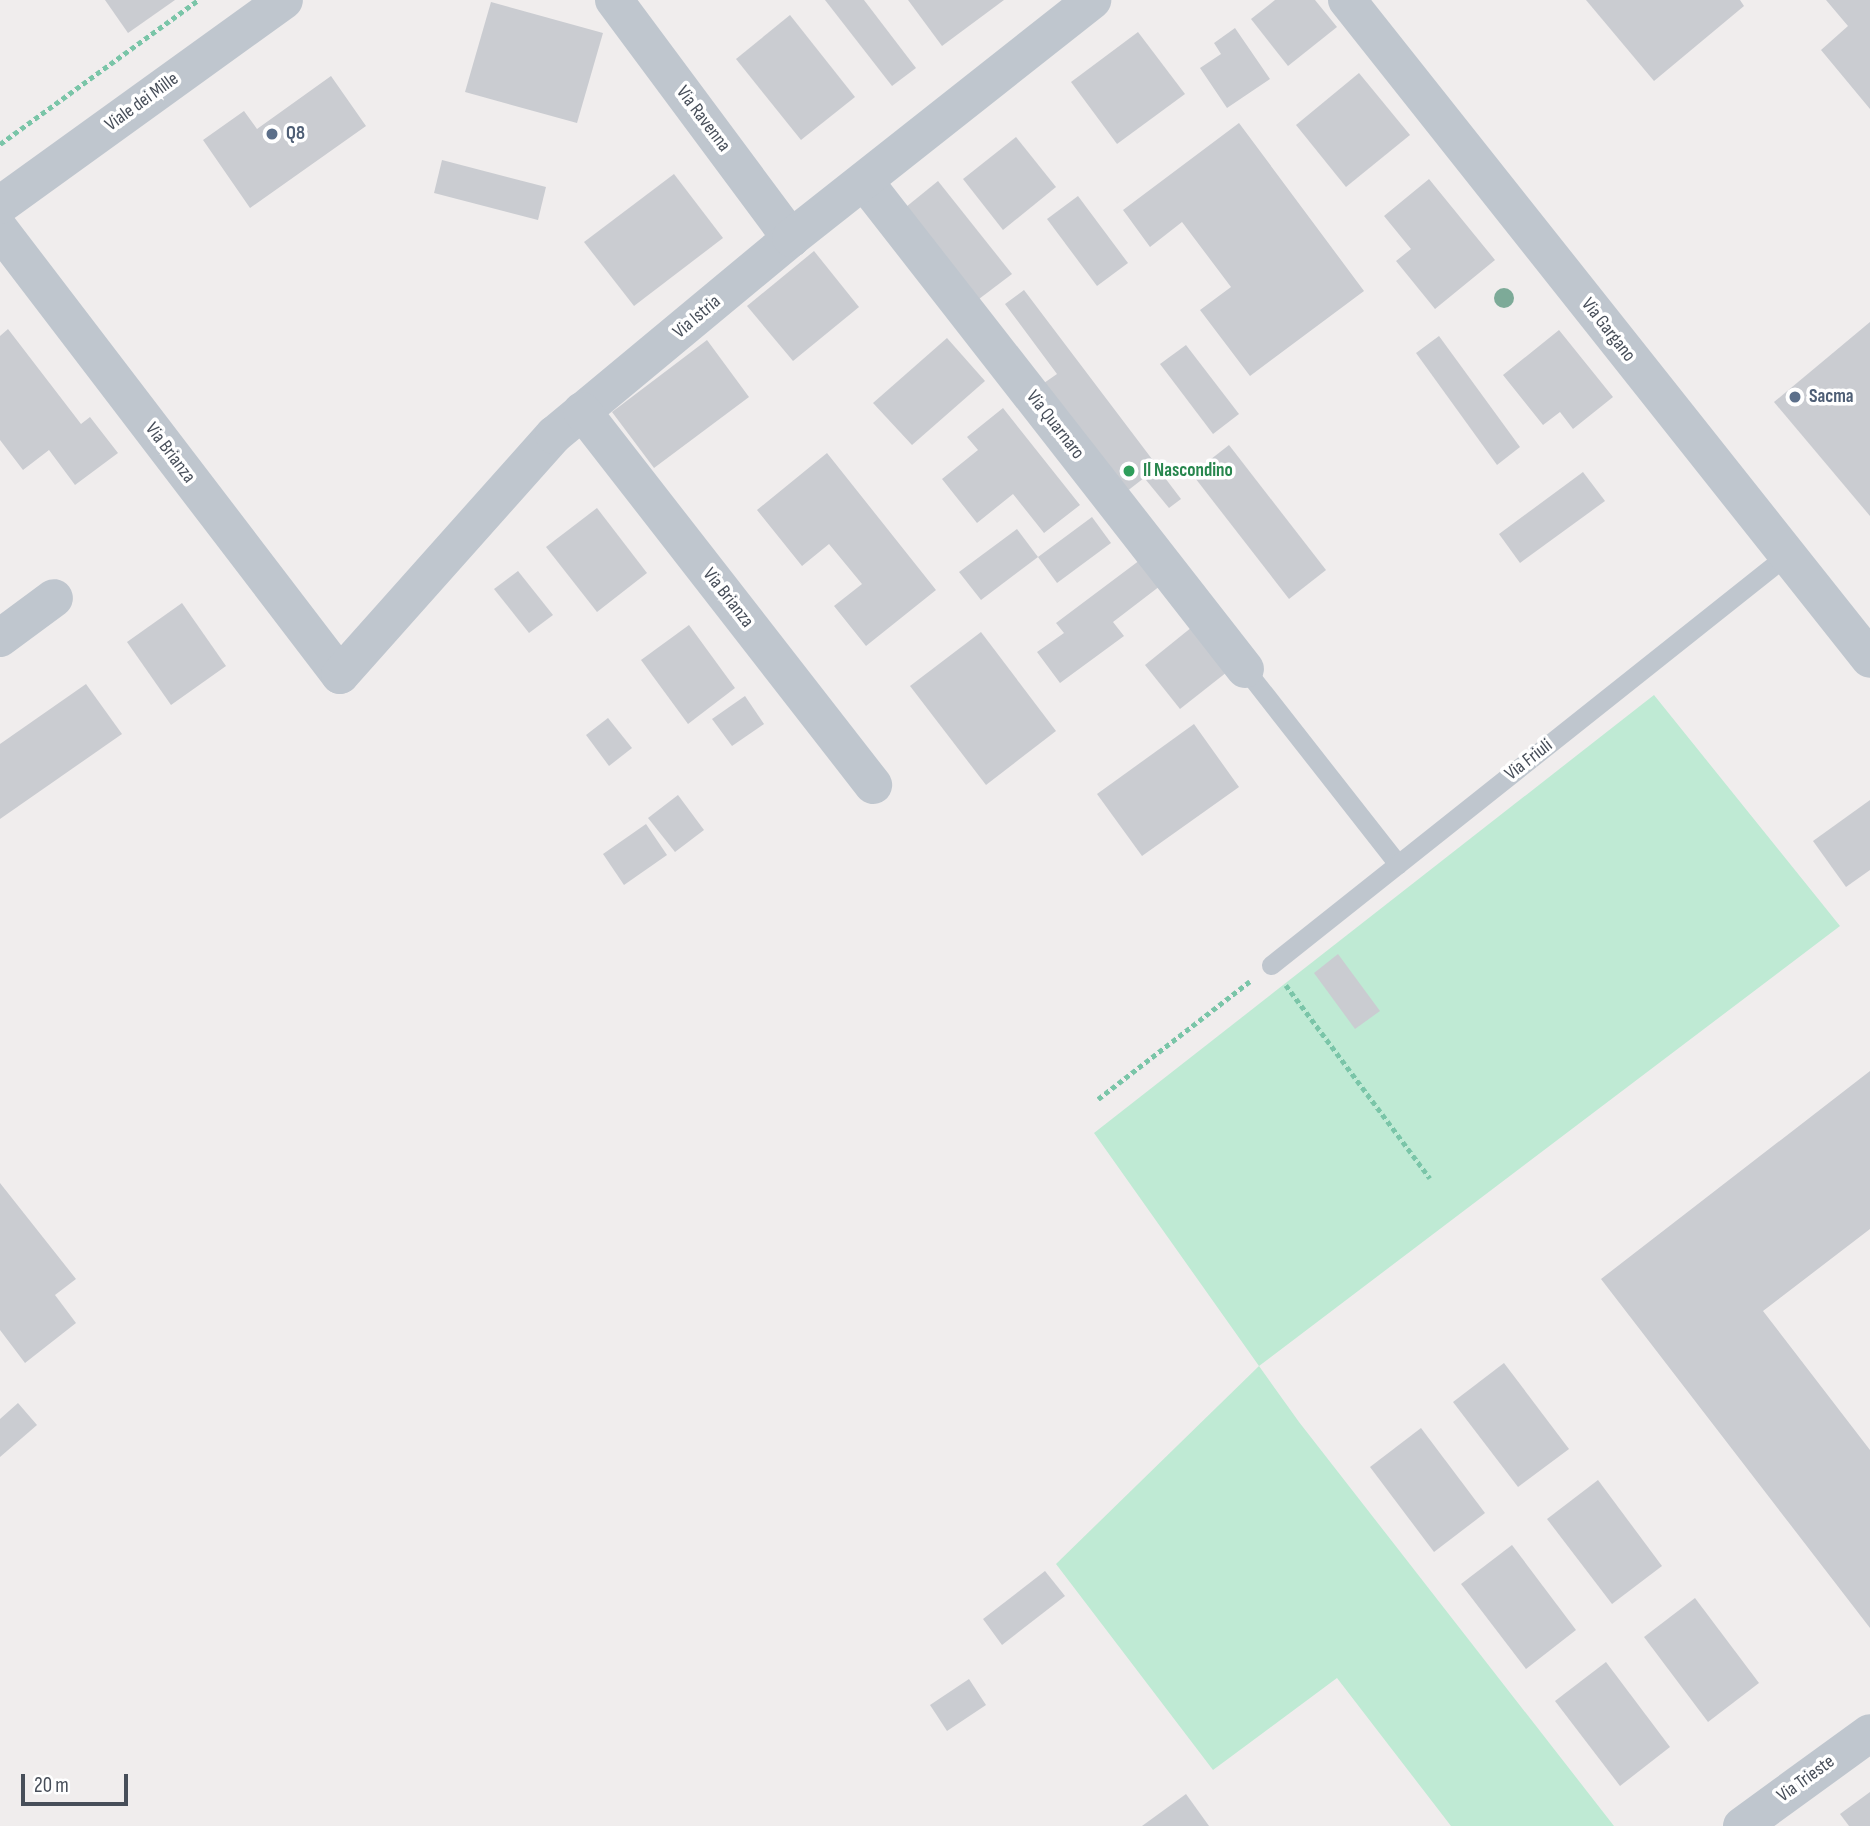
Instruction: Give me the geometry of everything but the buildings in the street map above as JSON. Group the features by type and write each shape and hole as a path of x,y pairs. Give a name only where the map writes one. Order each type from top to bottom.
{"street":[{"name":"Viale dei Mille","path":"0,205 284,0"},
{"name":"Via Ravenna","path":"614,0 791,238"},
{"name":"Via Istria","path":"340,675 554,435 791,238 1092,0"},
{"name":"Via Gargano","path":"1347,0 1870,659"},
{"name":"Via Quarnaro","path":"864,181 1245,669"},
{"name":"Via Brianza","path":"0,230 340,675"},
{"name":"Via Brianza","path":"582,411 873,785"},
{"path":"0,638 54,598"},
{"name":"Via Trieste","path":"1741,1826 1870,1733"}],"lane":[{"name":"Via Friuli","path":"1270,965 1787,555"},
{"path":"1245,669 1398,864"}],"path":[{"path":"0,144 198,0"},
{"path":"1098,1099 1270,965 1430,1178"}],"green space":[{"path":"1654,695 1840,926 1259,1366 1094,1133"},
{"path":"1259,1366 1299,1422 1614,1826 1451,1826 1337,1678 1213,1770 1056,1564"}],"place":[{"name":"Q8","path":"272,134"},
{"name":"Sacma","path":"1795,397"},
{"name":"Il Nascondino","path":"1129,471"}]}
